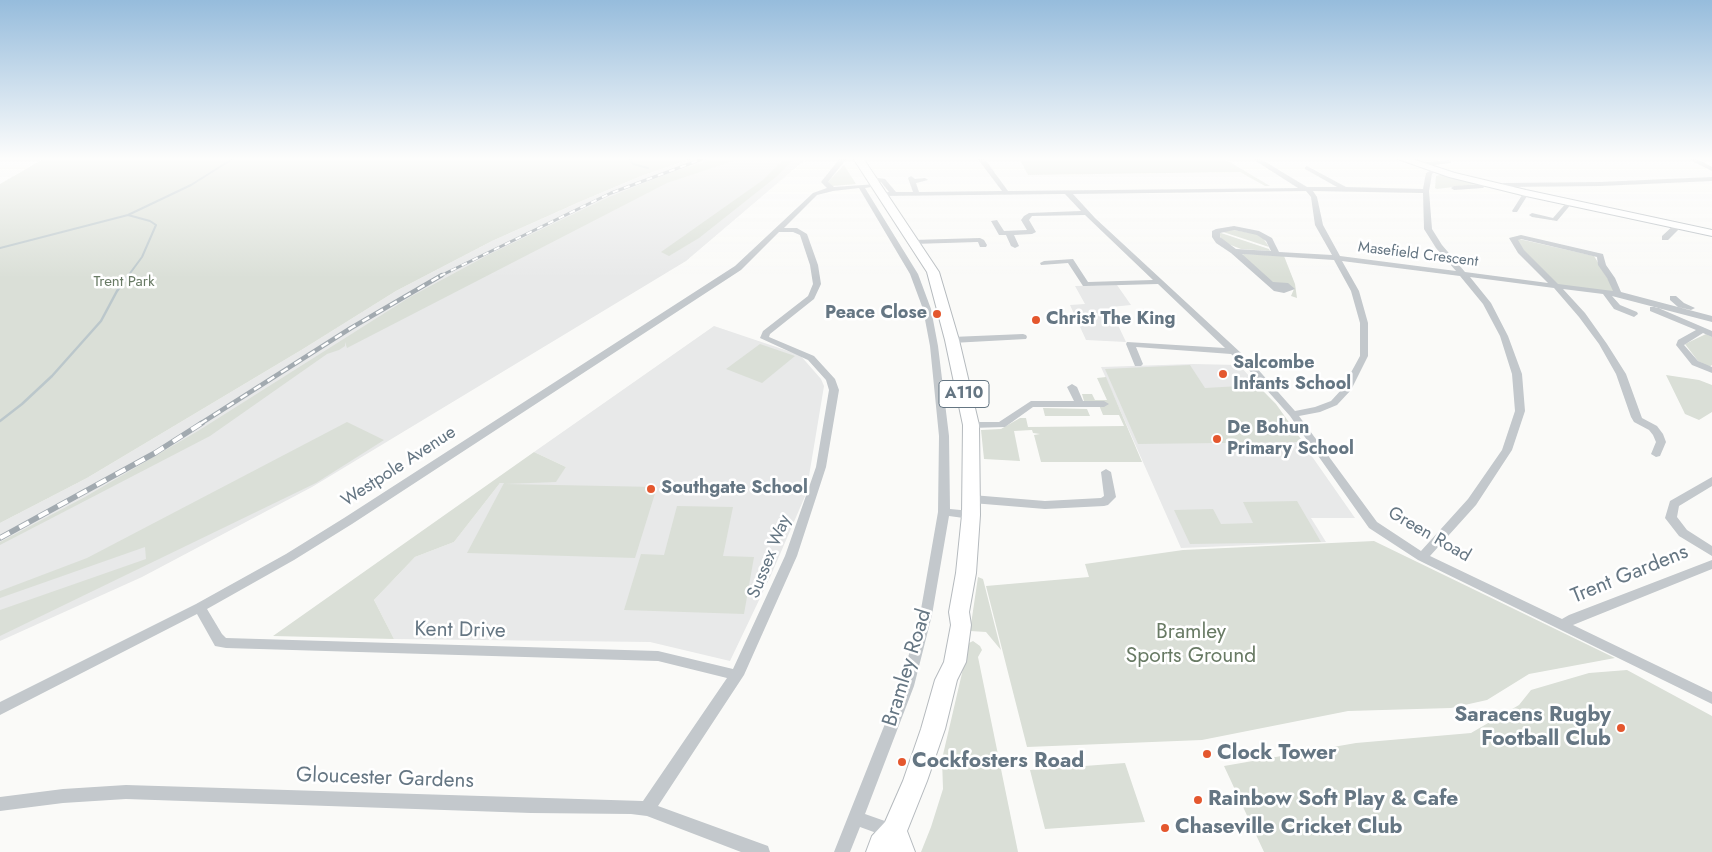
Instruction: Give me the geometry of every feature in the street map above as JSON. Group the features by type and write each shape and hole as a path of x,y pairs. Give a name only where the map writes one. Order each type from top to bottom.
{"main road":[{"name":"Bramley Road","path":"878,852 881,845 898,842 946,680 955,662 961,625 959,612 966,573 972,498 971,425 953,343 933,272 886,198"}],"street":[{"path":"793,216 810,198"},
{"name":"Bramley Road","path":"842,852 907,686 926,615 944,512 944,436 934,346 927,309 914,274 868,198"},
{"name":"Green Road","path":"1072,198 1159,282 1234,351 1293,414 1373,525 1422,557 1564,624 1712,698"},
{"path":"1293,414 1317,410 1334,402 1346,390 1364,356 1364,323 1355,291 1319,225 1314,198"},
{"path":"1422,557 1472,502 1487,480 1507,450 1520,411 1517,374 1504,336 1487,303 1439,246 1428,229 1426,198"},
{"path":"1515,211 1523,198"},
{"path":"1546,198 1712,233"},
{"path":"1532,215 1555,220 1569,203"},
{"path":"995,221 1002,233 1032,232 1025,220 1031,214 1087,213"},
{"name":"Westpole Avenue","path":"0,709 200,607 290,557 738,268 793,216"},
{"name":"Sussex Way","path":"647,809 737,676 791,556 814,493 821,467 834,390 830,379 811,358 764,338 766,333 805,304 814,291 817,277 804,234 800,232 803,229 797,218 793,216"},
{"path":"1665,238 1678,226"},
{"path":"1272,284 1234,251 1219,241 1216,237 1216,231 1234,228 1259,233 1269,240 1276,253"},
{"path":"778,230 800,232"},
{"path":"1009,233 1015,246"},
{"path":"1618,294 1611,278 1602,265 1600,256 1522,237 1513,238 1515,244 1532,263 1582,315 1608,352 1621,374 1638,420 1653,428 1658,434 1661,442 1656,454"},
{"path":"913,242 980,240 982,245"},
{"name":"Masefield Crescent","path":"1234,251 1337,258 1618,294 1634,299"},
{"path":"1044,263 1070,261 1086,284 1159,282"},
{"path":"914,274 933,272"},
{"path":"1606,293 1617,307 1634,314"},
{"path":"1673,298 1681,305 1712,313"},
{"path":"1634,299 1712,319"},
{"path":"1634,299 1639,303 1708,332"},
{"path":"1708,332 1680,344 1695,363 1712,370"},
{"path":"934,346 1023,337"},
{"path":"1138,364 1130,344 1234,351"},
{"path":"1072,387 1080,404"},
{"path":"971,425 1001,424 1031,404 1104,404"},
{"path":"972,498 1045,505 1104,502 1110,496 1106,472"},
{"path":"1712,481 1674,504 1671,518 1683,533 1712,552"},
{"path":"944,512 971,515"},
{"name":"Trent Gardens","path":"1564,624 1574,618 1712,564"},
{"name":"Kent Drive","path":"200,607 217,638 220,642 226,644 658,656 737,676"},
{"name":"Gloucester Gardens","path":"0,804 62,796 126,792 647,809 762,852"},
{"path":"854,818 898,842"}],"shaded area":[{"path":"589,198 760,198 686,261 312,487 142,577 0,641 0,523 87,478 396,291 492,241"},
{"path":"1117,285 1131,305 1111,307 1124,324 1118,325 1126,342 1086,340 1070,305 1085,304 1075,286"},
{"name":"Southgate School","path":"714,326 800,355 821,379 824,386 806,494 771,575 730,661 650,642 394,639 374,600 415,557 454,542 500,483 556,481 566,467 534,452"},
{"name":"De Bohun Primary School","path":"1193,364 1239,365 1276,405 1355,518 1311,518 1326,542 1181,548 1101,367"}],"green space":[{"name":"Trent Park","path":"0,198 589,198 492,241 396,291 87,478 0,523"},
{"path":"607,198 638,198 347,348 345,342 345,346 327,354 210,436 0,545 0,542 85,497 198,431 410,297 488,255"},
{"path":"738,198 750,198 699,238 669,256 661,252"},
{"path":"1228,229 1256,234 1263,238 1269,247 1220,231"},
{"path":"1218,232 1269,249 1270,251 1241,249 1223,242"},
{"path":"1519,239 1594,256 1614,292 1565,287 1556,284 1521,248 1517,241"},
{"path":"1241,255 1284,256 1295,284 1297,298 1291,296 1294,289 1271,282"},
{"path":"1706,334 1712,337 1712,365 1709,367 1698,361 1685,344"},
{"path":"760,344 795,356 762,383 726,369"},
{"path":"1190,365 1205,388 1257,385 1276,404 1303,442 1138,444 1105,369"},
{"path":"1666,375 1699,380 1712,385 1712,412 1699,420 1685,414"},
{"path":"1106,377 1142,462 1041,462 1034,435 1040,434 1033,433 1032,430 1014,431 1020,461 984,459 981,430 1001,429 1020,418 1026,418 1028,427 1124,426 1119,415 1103,415 1099,405 1104,404 1102,401 1084,401 1082,394 1092,394 1095,400 1107,400 1097,378"},
{"path":"1043,408 1087,409 1090,416 1045,416"},
{"path":"347,422 384,440 316,483 0,636 0,610 146,559 145,547 0,598 0,591 87,558"},
{"path":"534,452 566,467 556,482 505,484 657,487 635,558 467,553 504,483 500,483 454,542 415,557 374,600 394,639 273,636"},
{"path":"1297,501 1321,542 1190,544 1174,510 1213,509 1221,524 1253,523 1243,502"},
{"path":"677,506 733,507 723,556 754,557 744,614 624,610 641,554 664,555"},
{"name":"Bramley Sports Ground","path":"1374,541 1615,658 1529,674 1487,700 1451,708 1348,711 1202,740 1027,747 986,586 1089,577 1085,564 1183,550"},
{"path":"978,577 983,579 1001,650 986,632 970,631"},
{"path":"973,641 982,650 978,657 1018,852 921,852 943,789 942,759 969,643"},
{"path":"1627,670 1712,716 1712,852 1264,852 1224,766 1356,743 1471,733 1519,705 1531,690 1589,673"},
{"path":"1125,763 1145,822 1045,829 1030,770"}],"waterway":[{"path":"128,215 164,198"},
{"path":"0,248 128,215"},
{"path":"128,215 150,221 156,225 142,257 128,276"},
{"path":"0,421 22,404 52,376 101,321 117,291 129,275"}],"railway":[{"path":"442,275 601,198"},
{"path":"200,424 351,328 442,275"},
{"path":"0,538 155,453 202,423"}],"place":[{"name":"Peace Close","path":"937,314"},
{"name":"Christ The King","path":"1036,320"},
{"name":"Salcombe Infants School","path":"1223,374"},
{"name":"De Bohun Primary School","path":"1217,439"},
{"name":"Southgate School","path":"651,489"},
{"name":"Saracens Rugby Football Club","path":"1621,728"},
{"name":"Clock Tower","path":"1207,754"},
{"name":"Cockfosters Road","path":"902,762"},
{"name":"Rainbow Soft Play & Cafe","path":"1198,800"},
{"name":"Chaseville Cricket Club","path":"1165,828"}]}
